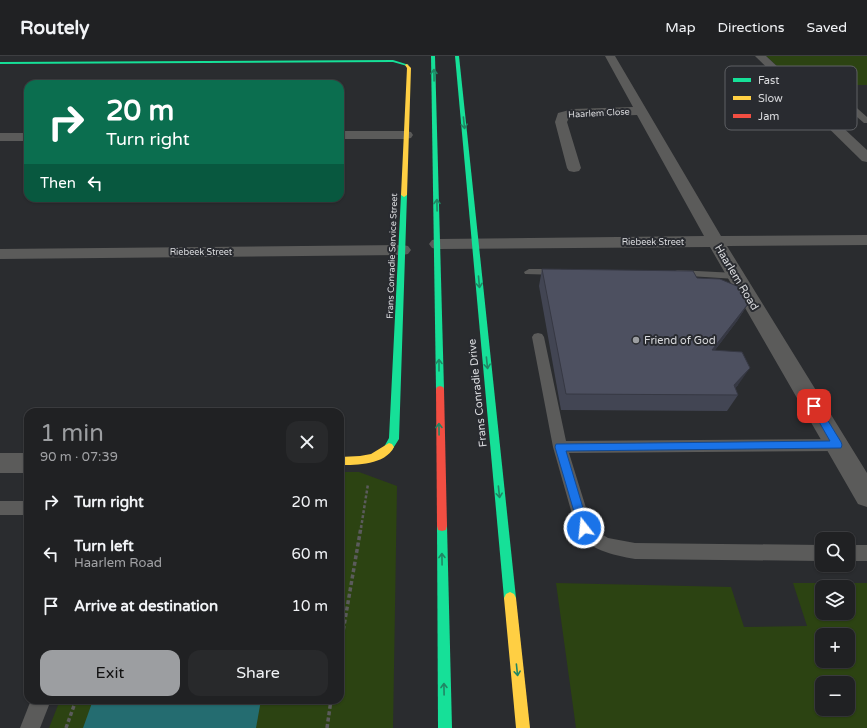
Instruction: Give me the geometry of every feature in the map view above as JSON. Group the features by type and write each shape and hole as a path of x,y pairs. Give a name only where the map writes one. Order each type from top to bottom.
{"main road":[{"path":"433,56 438,244 439,404 445,728"},
{"name":"Frans Conradie Drive","path":"457,56 522,728"},
{"name":"Frans Conradie Service Street","path":"0,63 393,61 406,63 409,68 396,418 394,439 389,449 372,458"},
{"path":"344,461 372,458"}],"street":[{"name":"Haarlem Road","path":"610,56 716,242 867,496"},
{"path":"760,56 770,66"},
{"name":"Haarlem Close","path":"574,168 561,122 563,116 573,113 641,111"},
{"path":"838,130 867,158"},
{"path":"344,136 406,135"},
{"path":"0,137 24,137"},
{"name":"Riebeek Street","path":"438,244 716,242 865,243"},
{"name":"Riebeek Street","path":"0,254 402,250"},
{"path":"0,463 24,463"}],"lane":[{"path":"857,112 867,121"},
{"path":"529,272 567,272"},
{"path":"666,272 736,276"},
{"path":"538,337 560,447 584,528 590,537 601,543 622,549 635,550 815,553"},
{"path":"560,447 838,445"},
{"path":"0,508 24,508"},
{"path":"855,553 867,553"},
{"path":"30,728 39,704"}],"path":[{"path":"344,625 372,458"},
{"path":"66,728 75,704"},
{"path":"327,728 330,704"}],"green space":[{"path":"766,56 867,56 867,85 857,85 857,66 777,66"},
{"path":"344,472 359,472 397,486 393,728 49,728 58,704 344,704"},
{"path":"556,583 731,587 744,627 807,626 793,583 815,583 815,620 855,620 855,583 867,583 867,728 576,728"}],"water":[{"path":"92,704 260,704 256,728 83,728"}],"building":[{"name":"Friend of God","path":"542,269 693,271 697,278 720,279 739,287 748,304 712,350 742,352 750,368 734,385 738,395 566,394"}],"traffic: fast":[{"path":"433,56 440,389"},
{"path":"457,56 510,598"},
{"path":"0,63 393,61 407,65"},
{"path":"389,447 394,439 404,195"},
{"path":"442,526 445,728"}],"traffic: slow":[{"path":"404,195 409,68 407,65"},
{"path":"344,461 372,458 384,452 389,447"},
{"path":"510,598 523,728"}],"traffic: jam":[{"path":"440,389 442,526"}],"place":[{"name":"Friend of God","path":"636,340"}],"route":[{"path":"584,528 560,447 838,445 814,406"}]}
